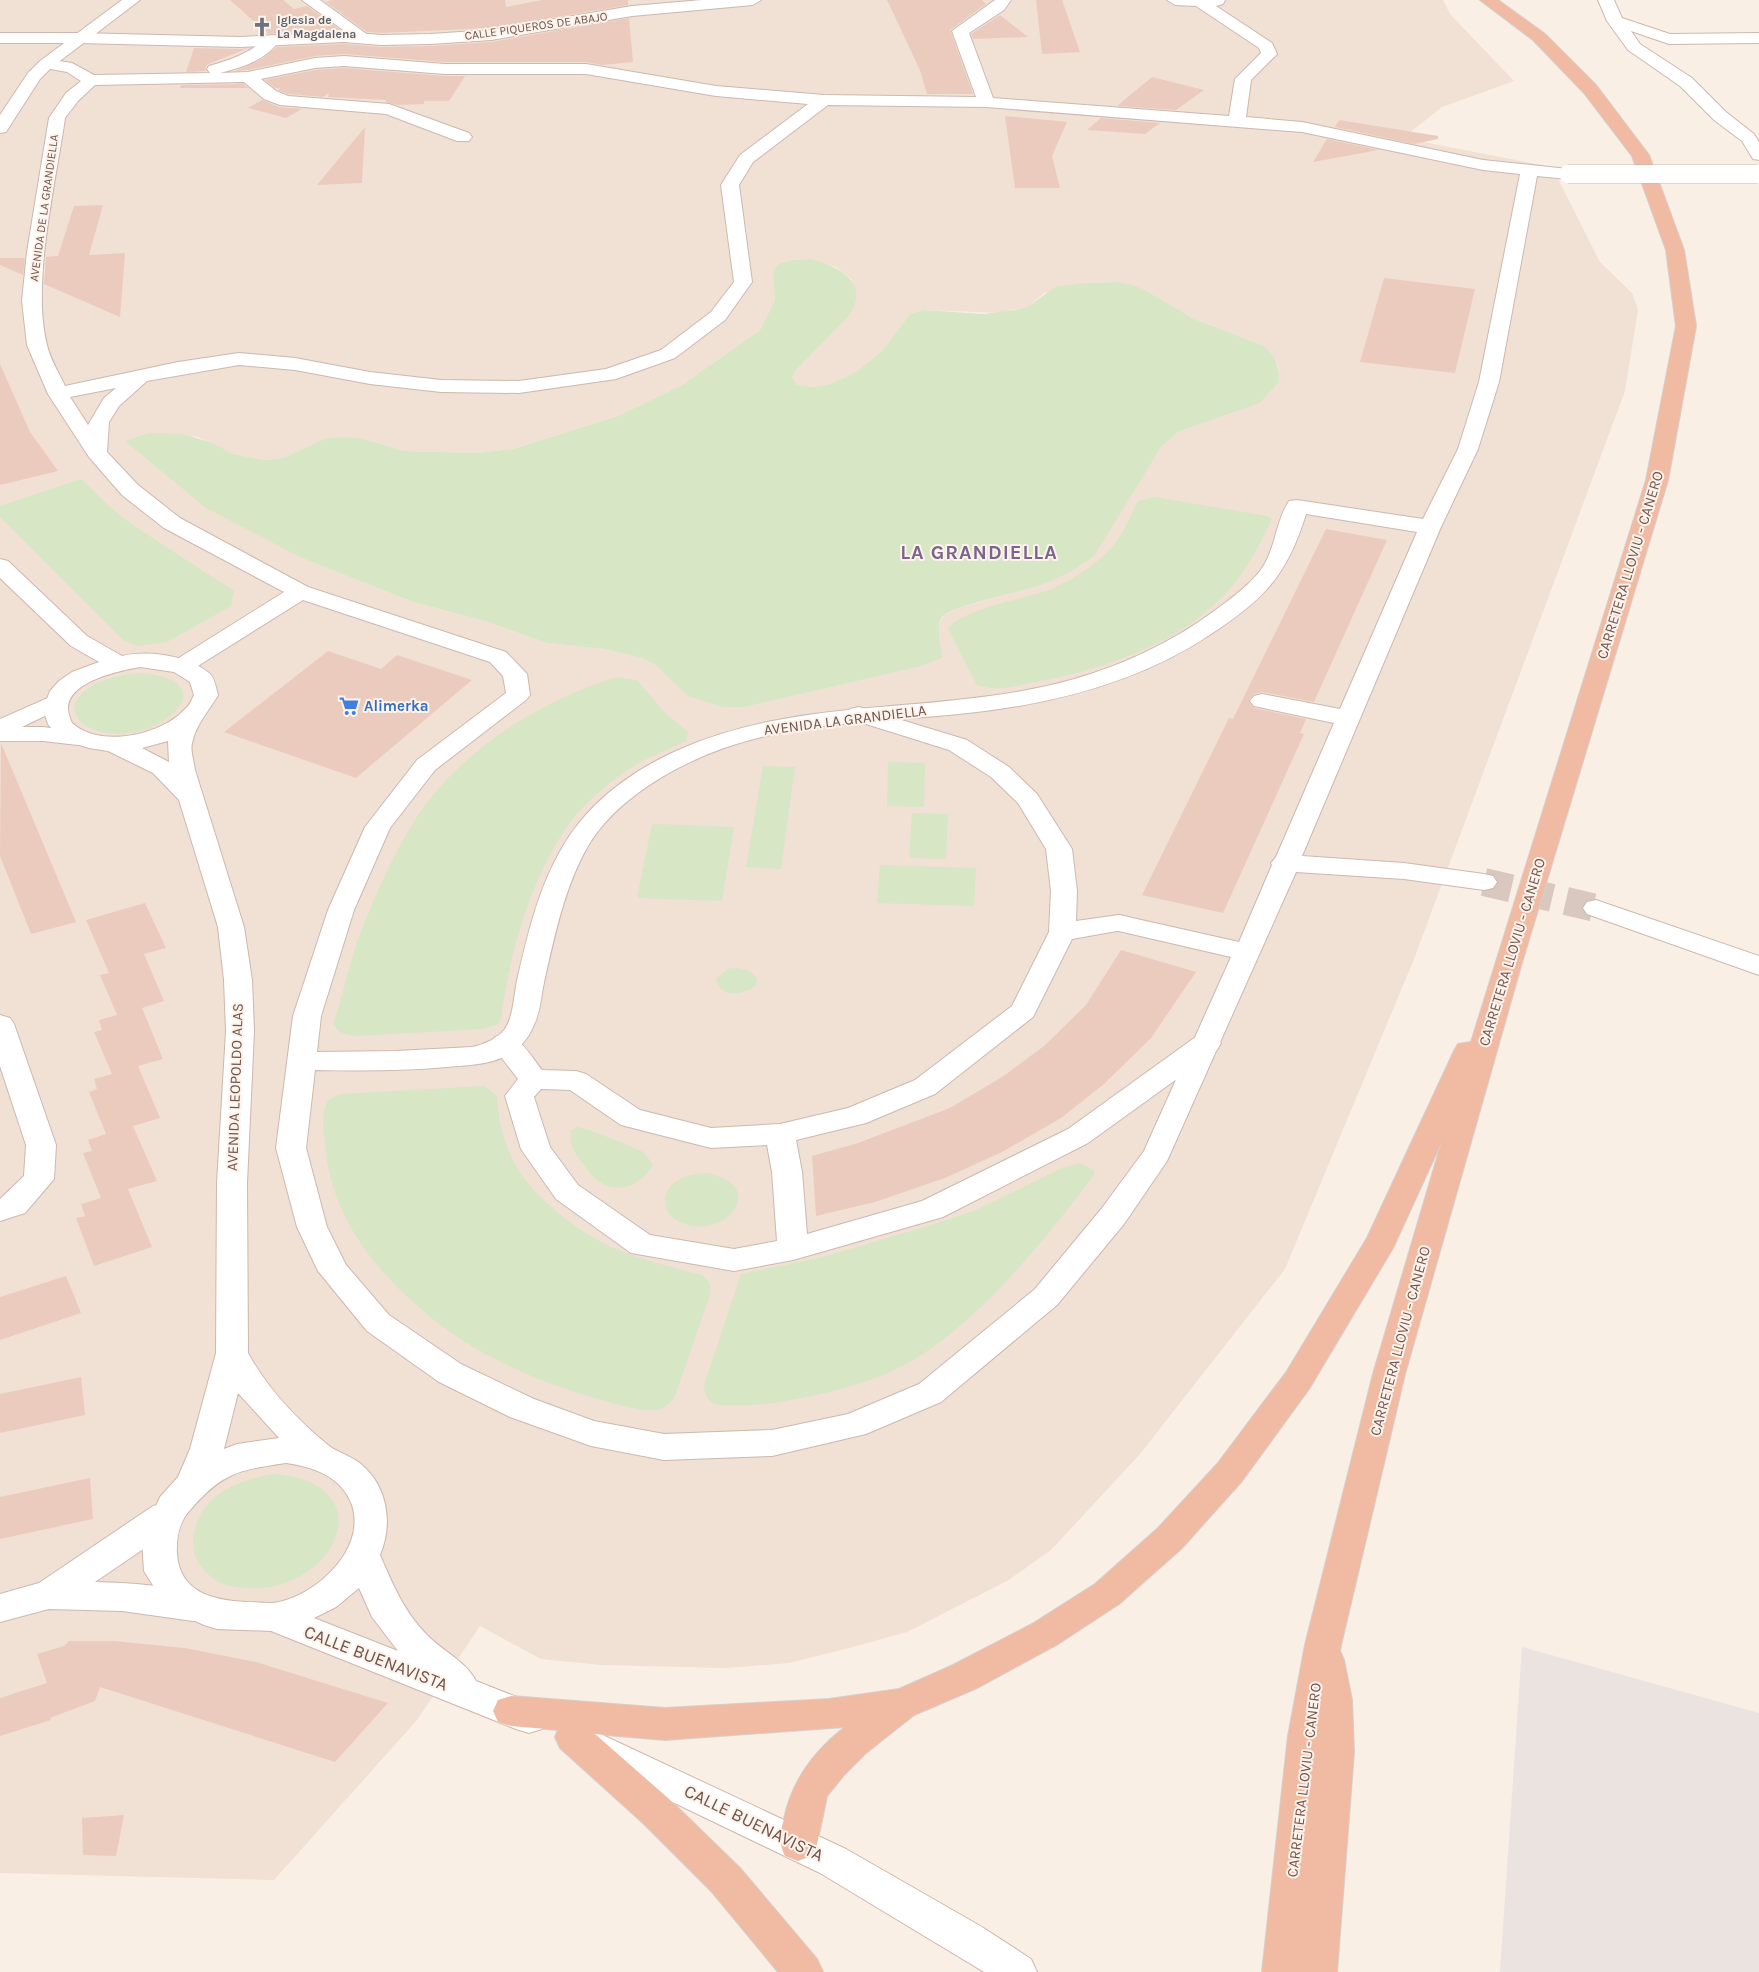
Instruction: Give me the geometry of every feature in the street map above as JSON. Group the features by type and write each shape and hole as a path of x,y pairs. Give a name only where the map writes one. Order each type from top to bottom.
{"highway":[{"name":"CARRETERA LLOVIU - CANERO","path":"1282,1972 1306,1736 1323,1645 1389,1374 1507,966 1657,480 1686,326 1675,250 1640,155 1590,89 1539,37 1488,0"},
{"path":"511,1711 665,1724 828,1714 902,1704 964,1677 1037,1638 1106,1594 1170,1538 1230,1472 1298,1380 1382,1240 1507,966"},
{"path":"1317,1972 1336,1752 1334,1700 1323,1645"},
{"path":"798,1844 802,1819 813,1788 832,1762 902,1704"},
{"path":"573,1737 656,1811 726,1880 803,1972"}],"street":[{"path":"0,128 42,68 78,38 132,0"},
{"path":"310,0 364,38"},
{"name":"CALLE PIQUEROS DE ABAJO","path":"0,40 78,38 240,42 364,38 381,40 430,39 490,35 632,11 753,0"},
{"path":"986,102 960,31 998,6 1002,0"},
{"path":"1175,0 1200,2 1225,0"},
{"path":"1606,0 1615,21 1634,47 1686,82 1720,116 1748,138 1759,155"},
{"path":"1200,2 1266,46 1269,54 1243,80 1237,122"},
{"path":"1615,21 1669,39 1759,38"},
{"path":"0,40 27,55 42,68 72,68 91,80 248,77 315,63 344,61 445,69 586,69 716,90 824,100 986,102 1302,126 1483,165 1529,172 1568,174 1758,174"},
{"path":"184,77 241,61 266,48 272,40"},
{"path":"344,61 381,40"},
{"path":"248,77 270,95 286,101 389,109 462,137"},
{"name":"AVENIDA DE LA GRANDIELLA","path":"91,80 72,97 57,118 36,252 32,301 37,345 58,394 96,453 130,490 172,523 300,592 498,657 515,674 518,695 426,765 378,827 340,910 307,1016 301,1061"},
{"path":"58,394 178,368 239,359 295,364 370,378 441,386 519,387 609,375 668,354 718,316 743,282 730,186 746,159 824,100"},
{"path":"301,1061 291,1148 312,1228 333,1271 378,1323 450,1373 522,1408 591,1433 664,1447 772,1443 854,1426 930,1393 1046,1297 1113,1216 1157,1154 1207,1043 1430,527 1468,449 1489,382 1529,172"},
{"path":"96,453 99,422 110,402 142,376"},
{"name":"AVENIDA LA GRANDIELLA","path":"301,1061 404,1061 488,1054 505,1044 519,1028 549,914 566,868 580,838 604,810 636,782 714,744 754,731 789,724 859,714 986,704 1068,689 1150,661 1194,637 1223,617 1268,576 1289,534 1297,506 1430,527"},
{"path":"0,566 79,641 117,663"},
{"path":"182,666 300,592"},
{"path":"54,619 71,646 76,665 76,680"},
{"path":"0,734 43,734 114,744 149,739 166,734 187,723 200,711 207,698 205,685 196,674 182,666 163,661 140,660 117,663 94,670 76,680 64,690 57,701 55,715 62,728 78,738"},
{"path":"0,728 57,701"},
{"path":"1262,701 1347,718"},
{"path":"505,1044 534,1079 576,1081 631,1118 711,1138 780,1134 856,1116 925,1087 1023,1011 1062,932 1064,891 1060,849 1028,799 1000,772 958,745 859,714"},
{"name":"AVENIDA LEOPOLDO ALAS","path":"187,723 179,744 191,798 226,902 238,980 240,1031 232,1183 232,1352 206,1450 193,1482"},
{"name":"AVENIDA LEOPOLDO ALAS","path":"114,744 162,768 191,798"},
{"path":"1284,863 1404,871 1484,882"},
{"path":"1596,908 1759,966"},
{"path":"1062,932 1119,923 1246,952"},
{"path":"0,1024 40,1145 38,1179 14,1205 0,1210"},
{"path":"534,1079 519,1096 536,1149 567,1192 642,1245 734,1260 793,1249 932,1210 1078,1136 1207,1043"},
{"path":"780,1134 787,1172 793,1249"},
{"name":"AVENIDA LEOPOLDO ALAS","path":"232,1352 248,1383 270,1409 317,1455"},
{"path":"0,1608 49,1595 122,1597 193,1607 217,1617 244,1620 274,1618 302,1609 328,1594 348,1576 363,1555 370,1537 372,1519 368,1498 357,1479 345,1469 317,1455 286,1450 253,1453 221,1464 193,1482 177,1498 165,1516 157,1542 159,1567 172,1590 193,1607"},
{"path":"49,1595 165,1516"},
{"name":"CALLE BUENAVISTA","path":"363,1555 384,1607 414,1645 478,1698"},
{"name":"CALLE BUENAVISTA","path":"274,1618 573,1737 798,1844 833,1861 960,1935 1017,1972"}],"shaded area":[{"path":"0,0 1443,0 1450,14 1514,81 1442,107 1403,138 1552,167 1600,262 1632,293 1638,310 1625,391 1414,959 1285,1269 1140,1454 1051,1550 1007,1581 907,1632 789,1663 726,1668 601,1665 541,1659 480,1626 417,1720 274,1880 0,1873","holes":["810,259 836,267 851,279 856,293 856,300 845,320 797,369 792,377 797,385 814,387 830,384 856,372 882,351 910,314 923,310 1001,313 1029,306 1044,293 1085,283 1117,282 1145,290 1194,319 1262,345 1278,366 1279,382 1260,403 1178,432 1161,447 1084,564 1044,584 959,608 944,615 918,667 745,707 668,675 657,666 642,658 605,649 547,643 485,621 413,602 302,558 125,441 148,433 198,437 233,454 265,460 283,458 326,438 344,437 361,438 404,451 476,453 513,449 618,416 682,385 760,330 775,300 773,277 780,263"]},
{"path":"1522,1647 1759,1713 1759,1972 1500,1972"}],"green space":[{"path":"810,259 822,262 843,273 855,288 856,298 853,308 845,320 797,369 792,377 797,385 814,387 830,384 856,372 882,351 910,314 923,310 984,314 1016,310 1029,306 1055,287 1085,283 1117,282 1145,290 1194,319 1262,345 1270,352 1275,361 1279,382 1260,403 1178,432 1161,447 1094,556 1070,572 1044,584 959,608 942,617 939,632 942,658 918,667 745,707 723,707 688,696 657,666 642,658 605,649 547,643 485,621 413,602 302,558 206,508 125,441 148,433 183,434 212,443 233,454 265,460 283,458 326,438 344,437 361,438 404,451 476,453 513,449 618,416 682,385 760,330 775,300 773,277 774,270 780,263"},
{"path":"81,479 131,524 234,591 231,606 167,642 138,646 123,640 0,517 0,506"},
{"path":"1155,497 1267,516 1272,519 1241,575 1233,585 1215,604 1176,633 1131,655 1084,671 1006,688 977,685 948,629 955,622 980,610 1043,592 1072,579 1098,561 1112,547 1124,530 1138,501"},
{"path":"138,673 165,677 179,686 183,697 178,708 166,719 149,728 129,733 107,733 90,728 78,718 75,712 75,705 79,697 87,689 105,680"},
{"path":"616,677 637,680 665,713 688,732 686,741 629,769 593,798 571,821 544,866 524,915 510,967 501,1018 498,1024 483,1029 354,1036 340,1031 333,1024 354,951 364,925 397,851 431,797 476,752 529,715 558,700"},
{"path":"888,762 925,763 924,807 887,806"},
{"path":"763,766 795,767 781,869 746,867"},
{"path":"912,813 948,814 946,859 909,858"},
{"path":"652,824 734,827 722,901 637,898"},
{"path":"880,865 976,868 974,906 877,903"},
{"path":"737,968 751,972 757,979 756,985 739,993 722,990 716,979 728,969"},
{"path":"485,1086 497,1096 502,1130 507,1146 522,1176 560,1215 607,1245 641,1258 702,1275 709,1284 711,1288 710,1295 676,1393 664,1408 655,1410 638,1409 556,1386 517,1370 480,1351 437,1323 398,1288 368,1254 345,1216 336,1195 326,1152 323,1119 328,1100 340,1094"},
{"path":"577,1127 621,1142 643,1152 653,1165 636,1183 621,1188 605,1185 595,1179 573,1149 570,1135 571,1130"},
{"path":"1080,1163 1094,1170 1094,1175 1056,1224 990,1298 943,1340 918,1357 878,1377 807,1397 774,1403 748,1405 715,1404 707,1398 704,1385 741,1274 823,1257 931,1225 976,1210 1062,1168"},
{"path":"706,1173 726,1179 736,1189 738,1200 734,1210 724,1220 710,1225 695,1226 678,1221 672,1217 668,1212 665,1201 668,1190 684,1177"},
{"path":"274,1474 311,1483 332,1499 339,1520 333,1543 318,1564 294,1580 263,1588 227,1585 218,1582 204,1570 195,1555 193,1538 200,1517 215,1497 226,1490 249,1480"}],"building":[{"path":"230,0 283,0 294,9 307,6 340,30 268,34"},
{"path":"333,0 505,0 506,7 542,0 628,0 628,5 491,28 381,33 367,32 326,2"},
{"path":"887,0 982,0 986,4 950,30 973,94 927,94 920,70"},
{"path":"1036,0 1062,0 1080,52 1042,54"},
{"path":"1000,15 1028,37 973,39 971,34"},
{"path":"629,18 633,62 602,65 586,62 445,62 344,54 315,56 235,71 262,59 277,47 344,44 381,47 430,46 491,42"},
{"path":"194,48 249,48 208,64 205,68 206,71 186,72"},
{"path":"344,68 465,76 449,101 424,101 424,104 399,105 385,102 387,100 328,97 329,93 323,97 288,94 278,90 280,88 275,88 265,80 315,70"},
{"path":"1152,77 1204,90 1176,110 1117,106"},
{"path":"243,84 248,88 180,88 181,85"},
{"path":"262,100 279,107 302,109 286,118 248,108"},
{"path":"1005,116 1067,122 1052,156 1060,188 1015,188"},
{"path":"1101,118 1160,123 1145,134 1087,130"},
{"path":"1339,120 1438,136 1438,139 1414,144 1335,127"},
{"path":"365,127 362,183 317,185"},
{"path":"1327,139 1379,150 1313,162"},
{"path":"103,205 89,255 125,253 120,317 44,284 46,257 58,256 74,206"},
{"path":"0,258 25,258 23,275 0,265"},
{"path":"1384,278 1475,289 1455,373 1360,362"},
{"path":"0,364 30,432 58,471 0,485"},
{"path":"1326,529 1387,540 1314,702 1262,692 1254,694 1249,700 1254,708 1306,719 1300,733 1304,734 1223,913 1142,895 1229,718 1233,719"},
{"name":"Alimerka","path":"328,651 381,669 397,655 472,680 356,778 224,732"},
{"path":"1,743 76,922 31,934 0,856"},
{"path":"145,903 166,948 144,954 164,1001 142,1008 163,1059 138,1066 160,1118 133,1126 157,1181 128,1189 152,1247 94,1266 76,1218 85,1216 81,1204 101,1198 83,1153 92,1151 88,1140 106,1134 89,1092 97,1089 94,1079 112,1074 94,1032 102,1030 99,1020 117,1015 100,975 109,973 86,920"},
{"path":"1121,950 1196,972 1151,1038 1104,1084 1061,1118 1002,1152 945,1178 875,1202 816,1216 812,1156 858,1143 950,1108 1002,1077 1044,1046 1086,1005"},
{"path":"66,1276 81,1313 0,1340 0,1297"},
{"path":"81,1377 85,1415 0,1433 0,1394"},
{"path":"90,1478 93,1519 0,1539 0,1497"},
{"path":"69,1641 114,1641 185,1648 256,1662 388,1703 335,1762 100,1687 95,1701 50,1718 51,1720 0,1736 0,1698 47,1683 37,1654 64,1646"},
{"path":"124,1815 116,1856 83,1855 82,1818"}],"tunnel":[{"path":"1484,882 1596,908"}],"place":[{"name":"Iglesia de La Magdalena","path":"262,27"},
{"name":"Alimerka","path":"349,706"}],"district":[{"name":"LA GRANDIELLA","path":"979,552"}]}
